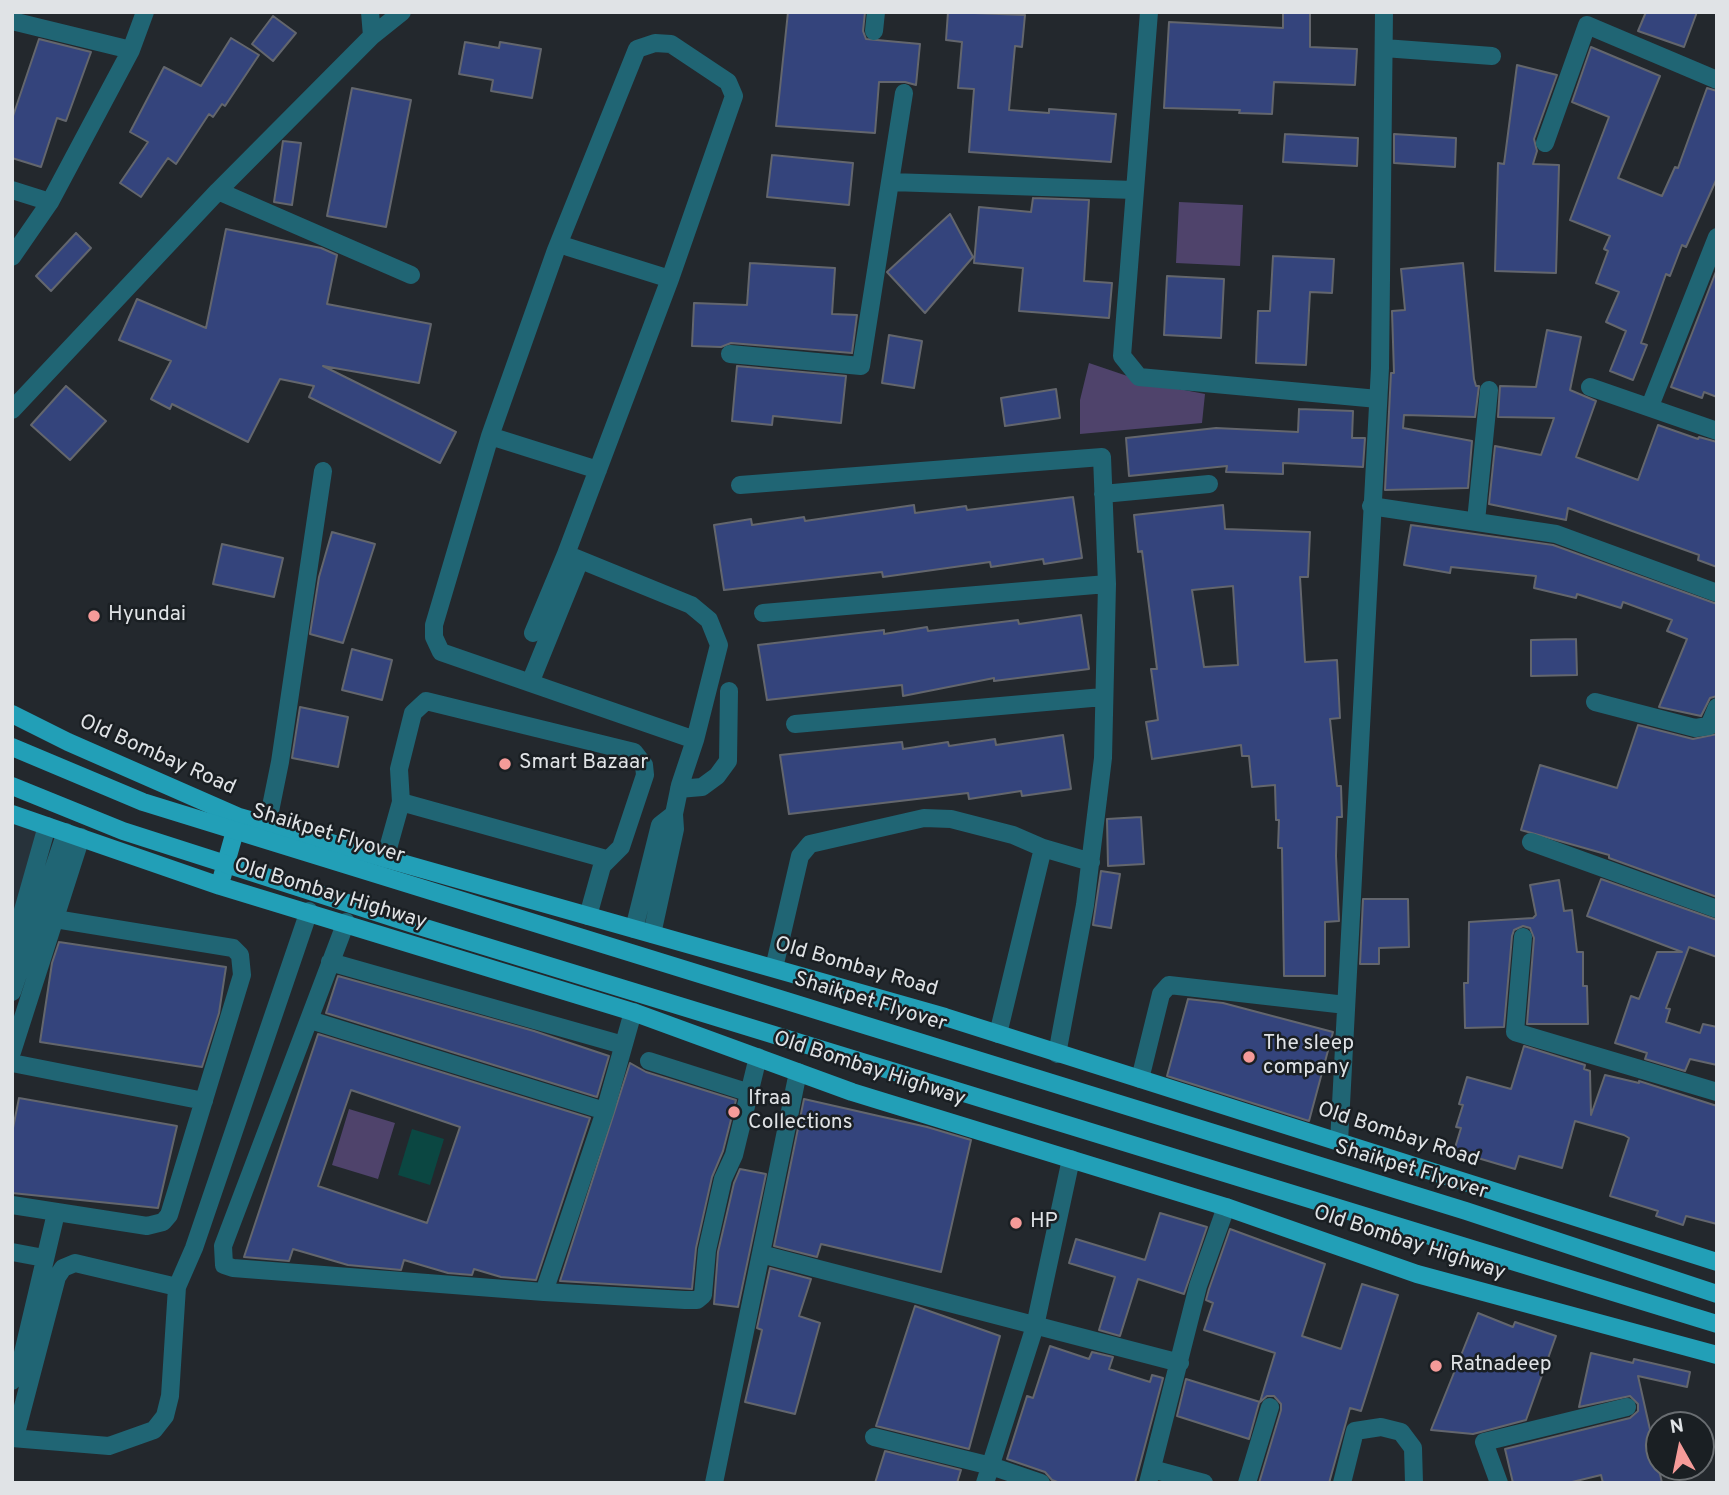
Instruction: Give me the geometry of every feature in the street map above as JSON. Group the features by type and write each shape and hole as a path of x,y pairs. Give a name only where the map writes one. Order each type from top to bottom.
{"main road":[{"name":"Old Bombay Road","path":"12,713 68,742 239,817 998,1034 1694,1252 1717,1262"},
{"name":"Shaikpet Flyover","path":"12,747 143,802 1466,1211 1717,1294"},
{"path":"12,786 122,831 419,926 1717,1324"},
{"name":"Old Bombay Highway","path":"12,814 220,886 346,922 633,1012 852,1092 1226,1207 1417,1274 1717,1355"},
{"path":"220,886 239,817"}],"street":[{"path":"12,257 50,202 131,50 145,12"},
{"path":"370,12 372,36"},
{"path":"12,410 218,191 372,36 402,12"},
{"path":"874,31 876,12"},
{"path":"1149,12 1122,356 1139,377 1378,399"},
{"path":"1339,1142 1378,399 1384,12"},
{"path":"12,21 131,50"},
{"path":"1545,143 1587,25 1717,80"},
{"path":"530,683 573,557 598,470 670,279 734,96 729,82 671,44 655,43 637,49 556,250 490,436 434,625 434,638 441,652 530,683 695,740"},
{"path":"1384,48 1492,56"},
{"path":"730,354 861,366 904,93"},
{"path":"890,182 1134,190"},
{"path":"12,190 50,202"},
{"path":"218,191 411,275"},
{"path":"1650,406 1717,237"},
{"path":"568,247 670,279"},
{"path":"1590,387 1717,431"},
{"path":"1476,521 1489,390"},
{"path":"490,436 598,470"},
{"path":"740,485 1102,457 1107,584 1103,758 1091,862 1058,1054"},
{"path":"267,825 280,762 323,471"},
{"path":"1103,494 1209,484"},
{"path":"1371,506 1556,534 1717,593"},
{"path":"533,634 573,557"},
{"path":"573,557 691,605 709,620 719,645 674,814 675,829 652,934"},
{"path":"763,613 1107,584"},
{"path":"680,789 702,787 717,776 728,761 729,691"},
{"path":"795,724 1103,697"},
{"path":"385,859 401,802 399,769 413,713 426,701 634,752 645,765 645,775 621,846 606,859 588,916"},
{"path":"1595,702 1695,728 1709,726 1717,707"},
{"path":"401,802 606,859"},
{"path":"634,929 660,825 674,814"},
{"path":"774,968 800,856 810,844 923,818 951,818 1013,835 1044,848 1091,862"},
{"path":"12,949 47,827"},
{"path":"12,1052 55,919 73,834"},
{"path":"12,992 73,834"},
{"path":"1531,842 1717,909"},
{"path":"998,1034 1044,848"},
{"path":"177,1287 75,1263 63,1268 57,1277 13,1437 109,1446 154,1430 165,1416 170,1396 177,1287 194,1248 309,911"},
{"path":"12,1205 147,1226 163,1222 169,1215 242,975 240,955 233,948 55,919"},
{"path":"346,922 223,1246 224,1265 260,1271 544,1292 697,1300 703,1295 707,1250 723,1180 734,1155 758,1057"},
{"path":"1523,937 1515,1032 1717,1092"},
{"path":"330,962 623,1045"},
{"path":"1140,1079 1161,994 1169,985 1346,1005"},
{"path":"544,1292 605,1111 633,1012"},
{"path":"310,1020 605,1111"},
{"path":"649,1061 750,1093"},
{"path":"12,1063 204,1101"},
{"path":"714,1483 798,1072"},
{"path":"988,1474 1034,1326 1072,1159"},
{"path":"1204,1483 1150,1476 1198,1286 1226,1207"},
{"path":"12,1381 18,1374 56,1213"},
{"path":"12,1252 44,1258"},
{"path":"761,1254 1180,1363"},
{"path":"1499,1483 1484,1442 1627,1407"},
{"path":"1247,1483 1270,1408"},
{"path":"1342,1483 1355,1431 1381,1427 1401,1432 1413,1448 1414,1483"},
{"path":"874,1437 988,1474 1041,1483"}],"shaded area":[{"path":"1179,202 1243,205 1240,266 1176,263"},
{"path":"1089,363 1148,383 1205,394 1202,423 1080,434 1080,400"},
{"path":"12,819 49,832 12,938"},
{"path":"349,1109 395,1123 378,1179 332,1165"},
{"path":"412,1129 444,1139 430,1185 398,1175"}],"building":[{"path":"788,12 865,12 863,31 866,39 920,44 916,85 905,82 879,82 875,133 776,126"},
{"path":"948,12 1025,15 1022,47 1015,46 1009,110 1049,113 1049,109 1116,114 1111,162 969,152 974,89 958,88 962,42 946,40"},
{"path":"1283,12 1310,12 1310,47 1357,49 1355,85 1274,82 1272,114 1239,113 1240,110 1164,108 1169,22 1283,28"},
{"path":"1646,12 1697,12 1684,47 1638,31"},
{"path":"273,16 296,33 273,61 252,44"},
{"path":"231,38 259,55 225,106 222,104 213,117 209,114 176,164 168,158 141,197 120,183 148,142 130,132 164,67 201,86"},
{"path":"39,39 91,52 66,121 57,118 41,167 12,158 12,119"},
{"path":"465,42 499,48 500,42 541,49 532,98 491,91 493,80 459,74"},
{"path":"1591,47 1660,76 1618,178 1662,196 1675,167 1678,168 1707,88 1717,91 1717,178 1686,247 1682,245 1670,276 1666,274 1641,343 1647,345 1633,380 1610,371 1626,331 1606,322 1619,292 1596,283 1608,251 1604,249 1610,236 1570,220 1609,117 1572,102"},
{"path":"1517,65 1557,75 1534,139 1537,151 1533,164 1559,165 1556,273 1495,271 1498,163 1504,164"},
{"path":"352,88 411,100 386,227 327,216"},
{"path":"1285,134 1358,138 1357,166 1283,162"},
{"path":"1394,134 1456,138 1455,167 1394,163"},
{"path":"283,141 301,143 292,205 274,202"},
{"path":"772,155 853,163 849,205 767,197"},
{"path":"1033,198 1089,200 1084,281 1112,283 1109,318 1019,311 1023,268 974,263 979,207 1031,212"},
{"path":"950,214 973,257 925,313 887,272"},
{"path":"226,229 321,248 337,255 327,304 431,324 419,383 323,366 456,432 440,463 309,397 314,386 280,379 248,442 172,404 170,409 151,399 171,361 119,340 137,299 206,328"},
{"path":"76,233 91,248 51,291 36,276"},
{"path":"1273,256 1334,259 1332,293 1310,292 1306,365 1256,363 1258,311 1270,311"},
{"path":"750,263 835,268 832,314 857,315 852,353 731,343 721,347 692,346 694,303 747,305"},
{"path":"1463,263 1474,379 1476,386 1479,386 1475,417 1404,415 1403,428 1472,441 1468,488 1385,490 1391,373 1394,373 1392,311 1405,310 1401,269"},
{"path":"1717,269 1717,397 1704,392 1702,398 1671,387"},
{"path":"1167,276 1224,279 1221,338 1164,335"},
{"path":"1547,330 1581,337 1570,390 1596,401 1576,457 1638,480 1658,425 1698,439 1699,437 1717,442 1717,567 1698,560 1699,555 1568,508 1566,520 1489,504 1495,446 1541,455 1554,418 1498,417 1500,386 1536,387"},
{"path":"889,335 922,341 914,388 882,383"},
{"path":"737,366 846,376 841,423 773,416 772,425 732,421"},
{"path":"66,386 106,421 70,460 31,425"},
{"path":"1056,389 1060,418 1005,426 1001,398"},
{"path":"1299,409 1353,411 1352,438 1365,438 1363,467 1283,463 1283,474 1226,472 1227,466 1129,476 1126,438 1216,428 1298,432"},
{"path":"1073,497 1082,558 1044,564 1043,559 991,567 990,562 883,577 882,572 724,590 714,525 751,519 752,525 804,517 805,521 914,505 915,513 966,506 967,510"},
{"path":"1223,505 1225,529 1310,532 1308,577 1300,577 1305,662 1337,660 1340,718 1330,719 1337,786 1341,786 1342,817 1337,817 1336,856 1339,921 1325,922 1325,976 1284,976 1282,848 1278,848 1279,820 1276,820 1275,785 1252,787 1249,756 1242,756 1241,745 1152,759 1146,722 1158,720 1151,669 1157,669 1142,551 1138,552 1134,515","holes":["1233,586 1238,665 1204,667 1192,590"]},
{"path":"1411,525 1553,545 1717,604 1717,696 1710,698 1701,716 1659,707 1687,639 1667,631 1672,620 1623,602 1621,608 1577,594 1576,598 1534,588 1536,576 1451,567 1450,573 1404,565"},
{"path":"332,532 375,544 343,643 310,634 319,577"},
{"path":"222,544 283,558 274,597 213,584"},
{"path":"1081,615 1089,669 994,681 994,678 903,696 902,685 767,700 758,645 884,630 884,634 927,627 928,631 1018,620 1019,624"},
{"path":"1576,639 1577,675 1531,676 1531,640"},
{"path":"352,649 392,660 382,700 342,690"},
{"path":"300,707 348,717 338,767 292,758"},
{"path":"1638,725 1693,739 1717,734 1717,897 1609,858 1609,855 1521,830 1540,765 1617,788"},
{"path":"1063,735 1071,789 1022,796 1021,791 969,799 968,793 789,814 780,755 902,742 903,749 995,739 996,745"},
{"path":"1141,817 1144,864 1108,866 1107,819"},
{"path":"1101,871 1120,874 1111,928 1093,925"},
{"path":"1601,879 1717,920 1717,957 1689,947 1666,1008 1670,1009 1666,1022 1700,1033 1703,1024 1717,1027 1717,1065 1690,1059 1685,1071 1645,1059 1647,1053 1615,1043 1631,996 1639,999 1657,952 1682,952 1587,916"},
{"path":"1559,880 1564,911 1572,910 1577,952 1583,952 1583,986 1587,986 1588,1024 1527,1024 1534,938 1530,928 1523,926 1514,930 1512,936 1504,1027 1465,1028 1464,983 1468,983 1469,922 1533,918 1536,915 1530,885"},
{"path":"1363,899 1408,899 1409,947 1379,948 1379,964 1360,964"},
{"path":"59,942 226,967 219,1013 202,1067 40,1042 52,963"},
{"path":"338,976 534,1031 609,1056 597,1097 326,1013"},
{"name":"The sleep company","path":"1188,999 1223,1003 1333,1032 1309,1121 1167,1076"},
{"path":"318,1034 590,1118 536,1280 501,1277 474,1269 472,1275 448,1273 404,1260 401,1270 348,1265 293,1249 289,1261 244,1257","holes":["351,1090 460,1127 427,1223 318,1186"]},
{"path":"1524,1046 1585,1065 1584,1069 1590,1071 1591,1115 1605,1075 1639,1081 1717,1106 1717,1224 1686,1216 1683,1225 1656,1216 1658,1211 1610,1196 1629,1138 1575,1121 1562,1168 1519,1156 1515,1169 1454,1151 1461,1128 1456,1127 1463,1105 1459,1104 1467,1077 1511,1089"},
{"path":"630,1063 646,1072 736,1100 723,1151 712,1177 696,1248 692,1289 560,1281"},
{"path":"19,1098 177,1126 158,1208 12,1193 12,1133"},
{"path":"804,1099 927,1127 971,1140 941,1272 821,1244 817,1257 774,1246"},
{"path":"740,1169 766,1174 738,1307 714,1304 718,1252 734,1183"},
{"path":"1160,1213 1207,1227 1184,1294 1138,1279 1120,1336 1099,1330 1115,1277 1069,1263 1076,1239 1145,1260"},
{"path":"1230,1229 1325,1264 1302,1336 1341,1349 1362,1284 1398,1295 1361,1411 1350,1408 1329,1483 1259,1483 1281,1410 1281,1404 1274,1396 1267,1396 1259,1403 1249,1439 1177,1416 1186,1379 1260,1402 1275,1353 1204,1330 1213,1303 1206,1300"},
{"path":"770,1268 811,1279 799,1316 820,1323 795,1414 745,1402 762,1330 757,1328"},
{"path":"915,1306 1000,1336 969,1449 876,1426"},
{"path":"1478,1313 1513,1327 1515,1322 1556,1336 1526,1420 1473,1434 1431,1430"},
{"path":"1050,1346 1089,1359 1092,1352 1113,1357 1109,1369 1150,1382 1152,1375 1163,1378 1135,1483 1060,1483 1052,1480 1045,1472 1007,1459 1027,1396 1033,1398"},
{"path":"1591,1353 1633,1363 1634,1359 1690,1372 1687,1387 1638,1376 1646,1411 1645,1481 1662,1483 1603,1483 1601,1475 1568,1483 1513,1483 1505,1449 1630,1418 1638,1411 1638,1404 1630,1396 1579,1407"},
{"path":"885,1451 961,1470 957,1483 875,1483"}],"place":[{"name":"Hyundai","path":"94,616"},
{"name":"Smart Bazaar","path":"505,764"},
{"name":"The sleep company","path":"1249,1057"},
{"name":"Ifraa Collections","path":"734,1112"},
{"name":"HP","path":"1016,1223"},
{"name":"Ratnadeep","path":"1436,1366"}]}
